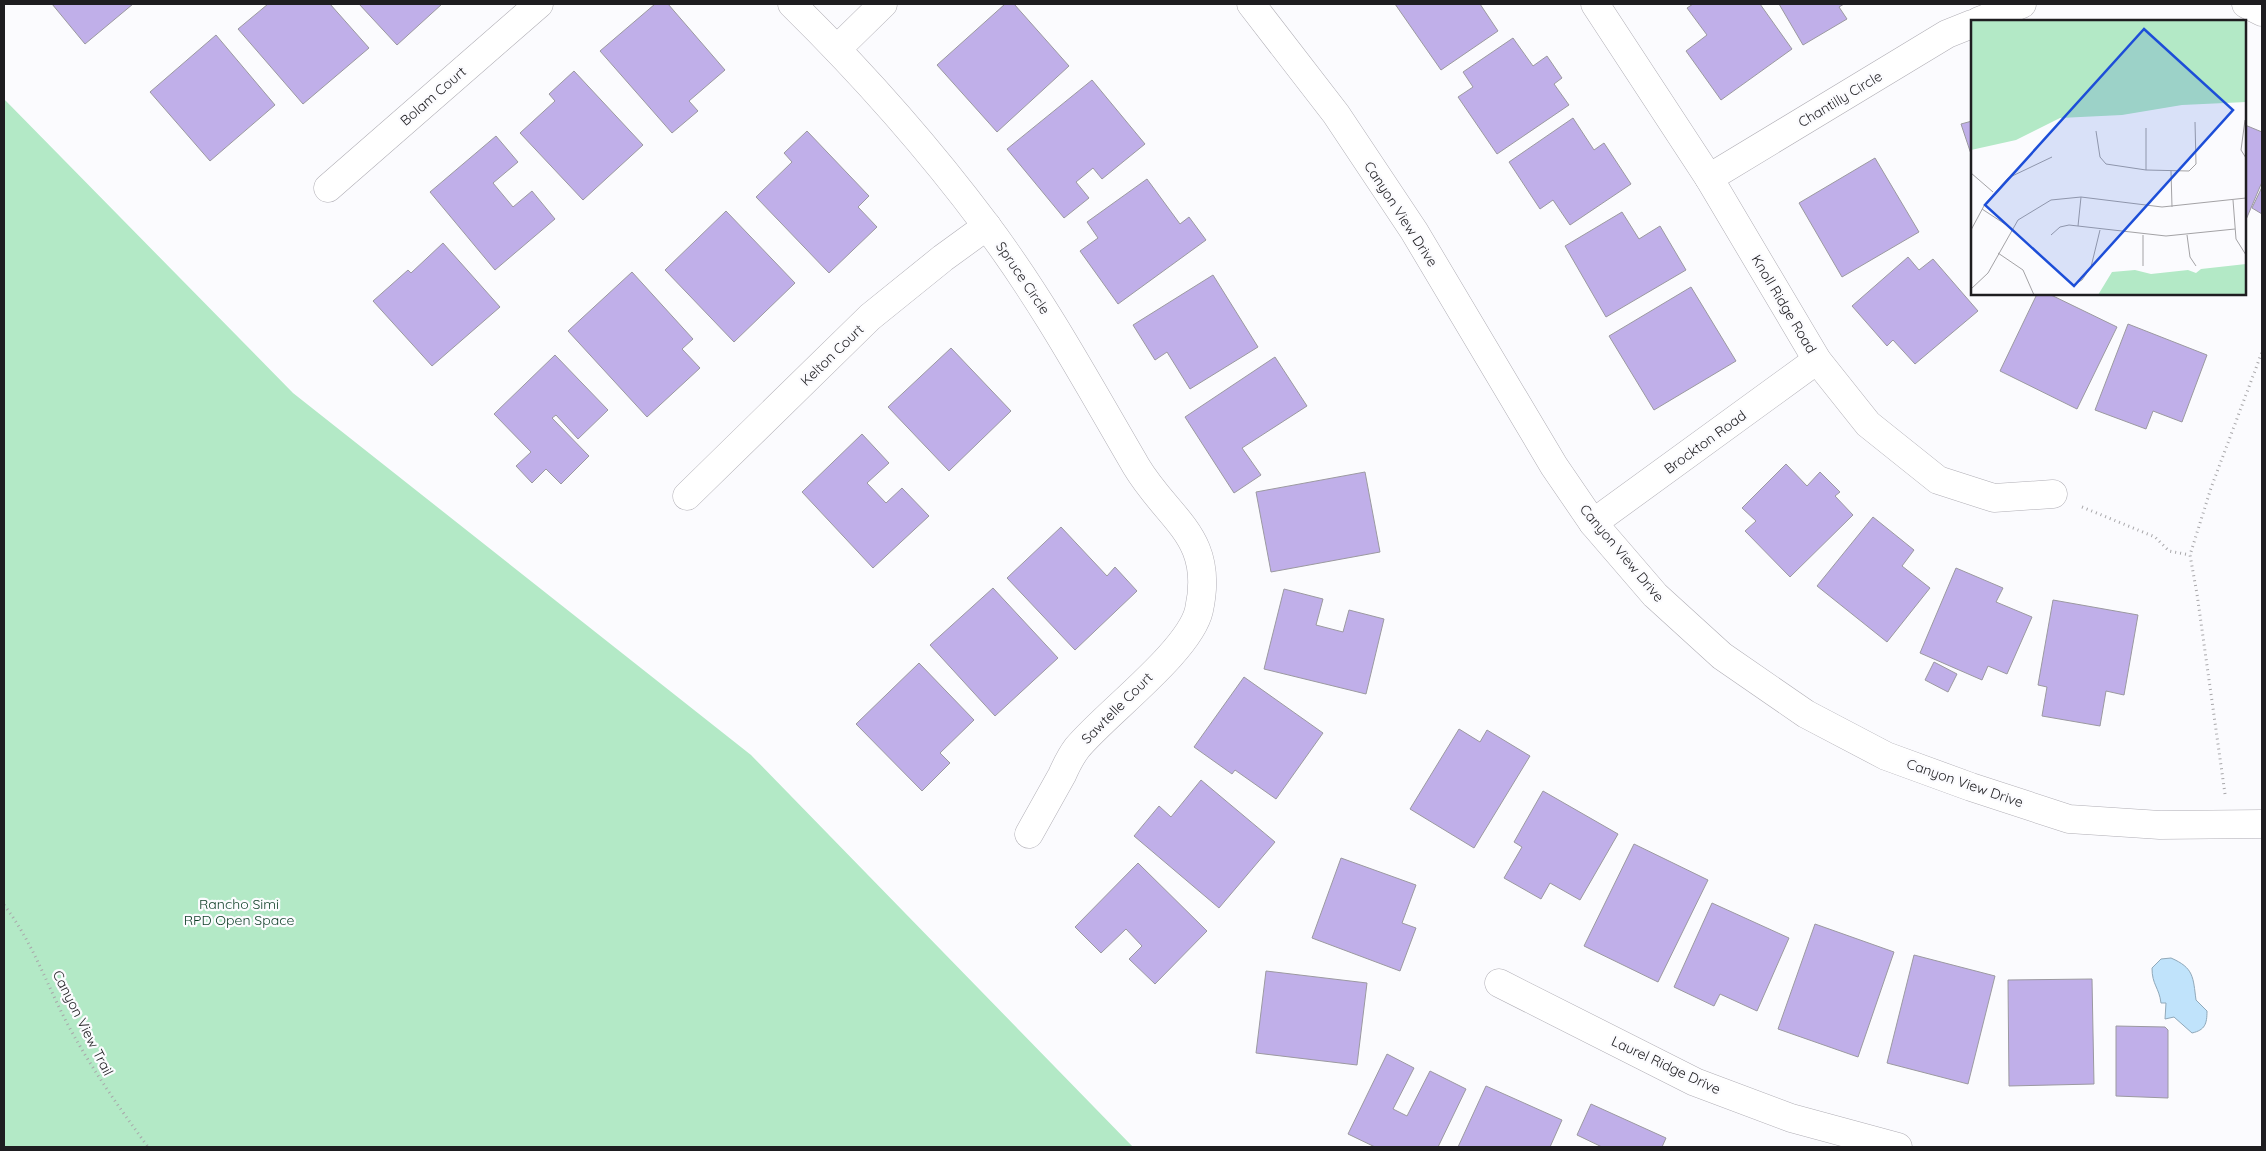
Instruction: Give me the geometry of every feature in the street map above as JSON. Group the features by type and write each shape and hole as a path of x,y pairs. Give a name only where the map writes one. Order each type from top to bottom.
{"street":[{"name":"Bolam Court","path":"328,188 539,4"},
{"name":"Spruce Circle","path":"792,4 837,48 918,138 987,226 1040,303 1148,485 1186,529 1200,557 1203,585"},
{"path":"837,48 883,4"},
{"name":"Canyon View Drive","path":"1251,4 1336,114 1414,231 1554,466 1593,523 1655,595 1722,656 1806,714 1886,756 1971,787 2069,819 2160,825 2262,824"},
{"name":"Knoll Ridge Road","path":"1595,4 1709,178 1817,360 1868,424 1938,480 1994,498 2053,494"},
{"path":"1982,20 2022,4"},
{"path":"2246,4 2262,12"},
{"name":"Chantilly Circle","path":"1709,178 1947,34 1971,24"},
{"name":"Kelton Court","path":"687,496 870,317 943,258 987,226"},
{"name":"Brockton Road","path":"1593,523 1817,360"},
{"name":"Sawtelle Court","path":"1029,834 1076,750 1185,640 1198,614 1203,585"},
{"name":"Laurel Ridge Drive","path":"1499,983 1695,1082 1791,1118 1898,1147"}],"path":[{"path":"2225,794 2190,555 2211,488 2262,352"},
{"path":"2053,494 2155,537 2169,551 2190,555"},
{"name":"Canyon View Trail","path":"4,905 34,950 66,1022 102,1085 148,1147"}],"green space":[{"name":"Rancho Simi RPD Open Space","path":"4,99 293,393 751,755 1133,1147 4,1147"}],"water":[{"path":"2171,958 2184,966 2191,974 2196,1000 2207,1011 2204,1026 2196,1032 2192,1033 2174,1017 2165,1019 2166,1003 2161,1003 2153,978 2152,968 2161,959"}],"building":[{"path":"52,4 133,4 85,44"},
{"path":"268,4 330,4 369,48 303,104 238,29"},
{"path":"359,4 442,4 397,45"},
{"path":"655,4 668,4 725,70 689,101 698,111 672,133 600,51"},
{"path":"1005,4 1014,4 1069,66 997,132 937,65"},
{"path":"1395,4 1480,4 1498,31 1441,70"},
{"path":"1693,4 1760,4 1792,49 1721,100 1686,51 1707,35 1687,8"},
{"path":"1779,4 1844,4 1839,7 1847,19 1803,45"},
{"path":"216,35 275,105 210,161 150,92"},
{"path":"1513,38 1533,66 1547,56 1562,78 1554,84 1569,105 1497,154 1458,97 1473,87 1463,72"},
{"path":"574,71 643,145 583,200 520,133 555,101 549,94"},
{"path":"1092,80 1145,144 1102,179 1093,168 1076,182 1089,198 1064,218 1007,149"},
{"path":"1573,118 1594,150 1604,143 1631,184 1570,225 1553,200 1540,209 1509,162"},
{"path":"1971,121 1971,154 1961,124"},
{"path":"2246,125 2262,132 2262,182 2246,220"},
{"path":"807,131 869,196 858,207 877,227 829,273 756,197 792,162 784,153"},
{"path":"496,136 518,162 493,183 513,207 532,191 555,219 495,270 430,192"},
{"path":"1875,158 1919,232 1842,277 1799,203"},
{"path":"1147,179 1180,224 1189,217 1206,240 1118,304 1080,251 1098,238 1087,222"},
{"path":"2262,187 2262,214 2252,208"},
{"path":"726,211 795,283 734,342 665,270"},
{"path":"1622,212 1639,239 1660,226 1686,270 1606,317 1565,246"},
{"path":"443,243 500,307 432,366 373,301 408,270 411,273"},
{"path":"1908,257 1919,270 1933,259 1978,311 1915,364 1893,340 1887,346 1852,306"},
{"path":"632,272 693,339 682,349 700,368 647,417 568,331"},
{"path":"1213,275 1258,347 1190,389 1167,352 1155,360 1133,325"},
{"path":"1691,287 1736,361 1654,410 1609,336"},
{"path":"2037,295 2051,295 2117,327 2077,409 2000,371"},
{"path":"2128,324 2207,355 2182,422 2153,411 2146,429 2095,410"},
{"path":"951,348 1011,411 949,471 888,407"},
{"path":"555,355 608,410 578,439 556,415 552,418 589,456 561,484 546,469 532,483 516,466 531,452 494,414"},
{"path":"1275,357 1307,406 1242,448 1261,475 1234,493 1185,417"},
{"path":"862,434 889,463 867,483 886,503 902,488 929,516 873,568 802,492"},
{"path":"1786,464 1807,486 1820,472 1840,492 1835,496 1853,515 1790,577 1745,531 1756,521 1742,508"},
{"path":"1365,472 1380,552 1271,572 1256,492"},
{"path":"1873,517 1914,550 1902,566 1930,588 1887,642 1817,586"},
{"path":"1061,527 1107,576 1115,567 1137,591 1075,650 1007,578"},
{"path":"1956,568 2003,588 1996,602 2032,617 2007,674 1988,666 1982,680 1920,653"},
{"path":"993,588 1058,658 995,716 930,645"},
{"path":"1284,589 1323,599 1316,625 1343,632 1349,610 1384,619 1366,694 1264,669"},
{"path":"2053,600 2138,615 2124,695 2106,691 2100,726 2042,716 2047,687 2038,685"},
{"path":"1934,662 1957,674 1948,692 1925,680"},
{"path":"919,663 974,720 940,753 950,763 922,791 856,724"},
{"path":"1244,677 1323,733 1276,799 1235,770 1232,774 1194,747"},
{"path":"1459,729 1480,742 1487,730 1530,756 1474,848 1410,809"},
{"path":"1201,780 1275,842 1219,908 1134,836 1159,806 1171,817"},
{"path":"1543,791 1618,834 1580,900 1550,883 1541,899 1504,878 1522,847 1514,842"},
{"path":"1634,844 1708,880 1658,982 1584,946"},
{"path":"1341,858 1416,885 1402,923 1416,928 1400,971 1312,938"},
{"path":"1138,863 1207,931 1155,984 1129,959 1142,946 1126,929 1101,953 1075,927"},
{"path":"1712,903 1789,938 1757,1011 1720,994 1714,1006 1674,987"},
{"path":"1815,924 1894,952 1858,1057 1778,1029"},
{"path":"1914,955 1995,976 1968,1084 1887,1063"},
{"path":"1266,971 1367,983 1357,1065 1256,1053"},
{"path":"2092,979 2094,1084 2009,1086 2008,980"},
{"path":"2116,1026 2165,1027 2168,1030 2168,1098 2116,1096"},
{"path":"1387,1054 1414,1068 1393,1109 1407,1116 1430,1071 1466,1089 1438,1147 1375,1147 1348,1134"},
{"path":"1486,1086 1562,1120 1550,1147 1458,1147"},
{"path":"1591,1104 1666,1138 1662,1147 1602,1147 1577,1135"}]}
